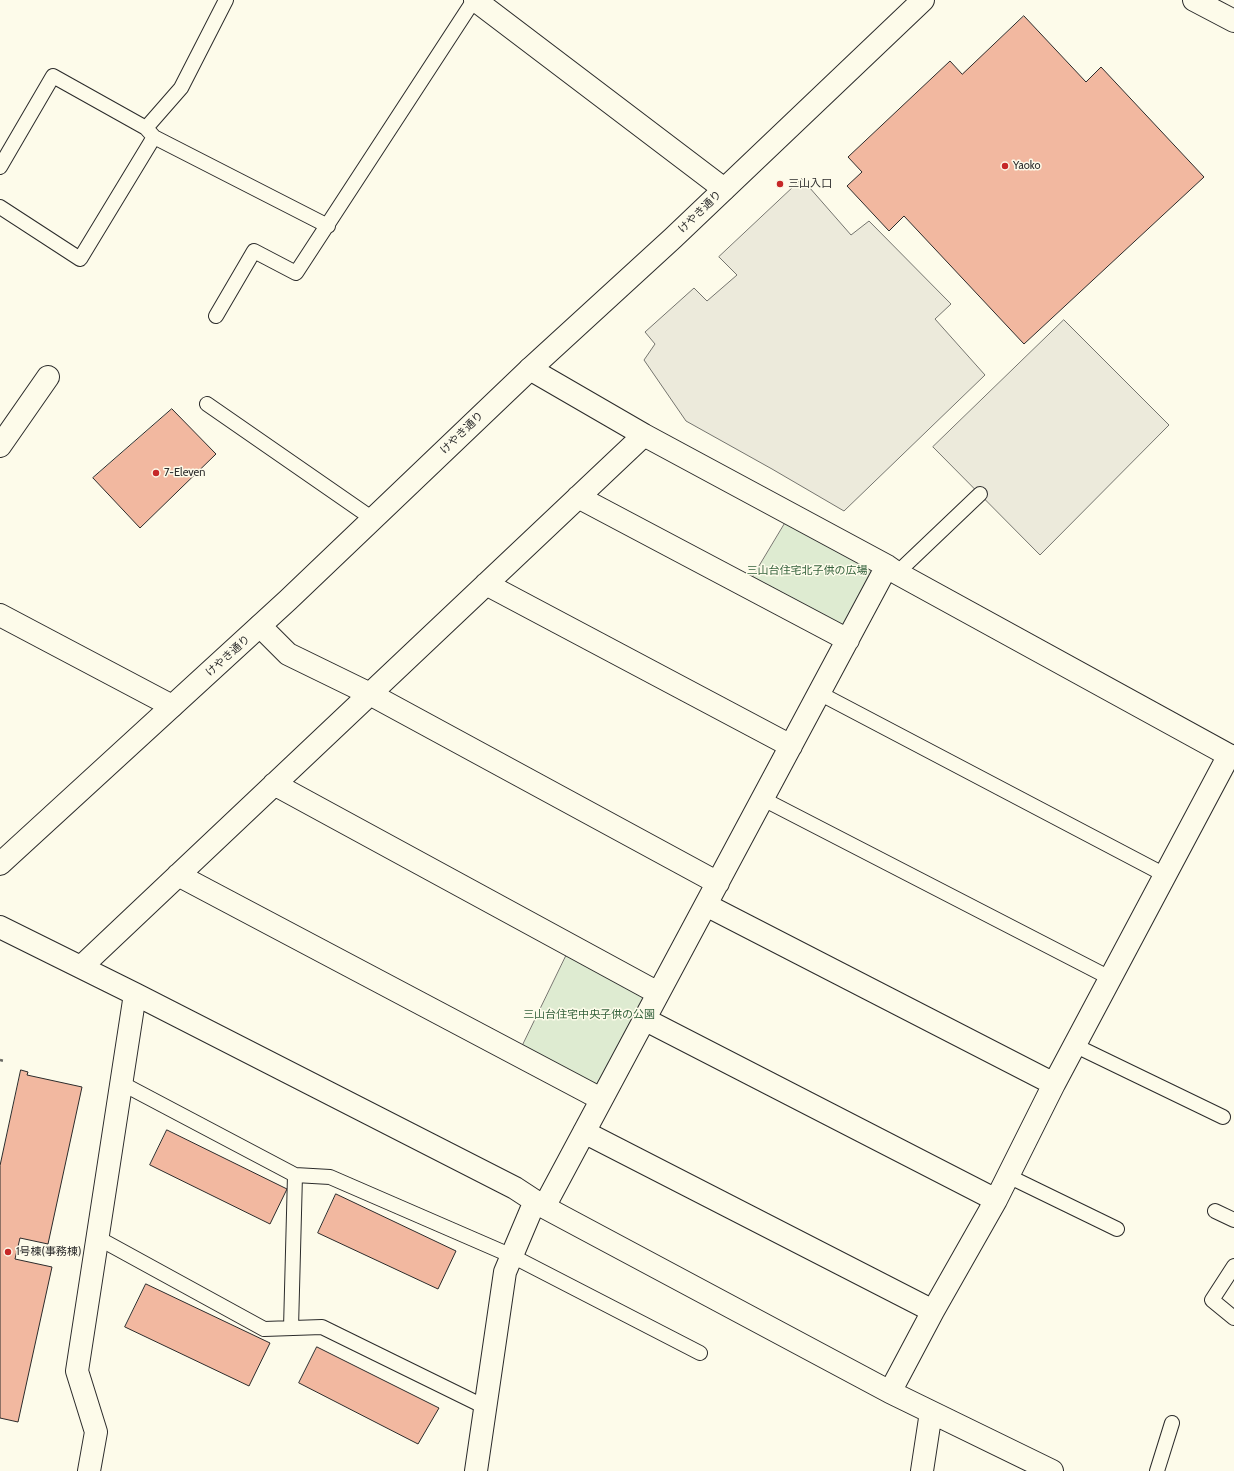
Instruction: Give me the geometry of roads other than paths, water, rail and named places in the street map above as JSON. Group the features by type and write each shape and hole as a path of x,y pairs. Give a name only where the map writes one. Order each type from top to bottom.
{"street":[{"path":"474,0 724,189"},
{"name":"けやき通り","path":"0,864 260,626 530,369 673,238 923,0"},
{"path":"1194,0 1234,21"},
{"path":"530,369 644,435 1232,752 1074,1045 996,1200 933,1311 890,1392"},
{"path":"0,446 48,377"},
{"path":"81,967 644,435"},
{"path":"578,497 848,640"},
{"path":"476,1471 505,1272 512,1256 540,1204 584,1132 848,640 892,570"},
{"path":"486,584 791,746"},
{"path":"0,615 172,706"},
{"path":"260,626 288,654 370,694 718,883"},
{"path":"274,784 658,994"},
{"path":"178,875 601,1099"},
{"path":"706,904 1054,1084"},
{"path":"0,927 135,994 515,1188 540,1204 890,1392 1052,1471"},
{"path":"89,1471 96,1432 77,1371 135,994"},
{"path":"644,1019 996,1200"},
{"path":"584,1132 933,1311"},
{"path":"922,1471 931,1412"}],"lane":[{"path":"0,207 80,259 150,132 181,88 226,0"},
{"path":"216,316 254,251 296,273 474,0"},
{"path":"0,167 53,76 150,132 328,226"},
{"path":"207,404 373,519"},
{"path":"892,570 980,494"},
{"path":"819,693 1165,875"},
{"path":"763,799 1110,978"},
{"path":"1074,1045 1223,1117"},
{"path":"121,1083 295,1175 330,1177 512,1256 700,1353"},
{"path":"292,1328 295,1175"},
{"path":"1008,1176 1117,1229"},
{"path":"1215,1211 1234,1220"},
{"path":"98,1238 264,1329 322,1327 485,1407"},
{"path":"1234,1266 1212,1300 1234,1318"},
{"path":"1157,1471 1172,1423"}],"place":[{"name":"Yaoko","path":"1005,166"},
{"name":"三山入口","path":"780,184"},
{"name":"7-Eleven","path":"156,473"},
{"name":"1号棟(事務棟)","path":"8,1252"}],"park label":[{"name":"三山台住宅北子供の広場","path":"807,571"},
{"name":"三山台住宅中央子供の公園","path":"589,1015"}]}
